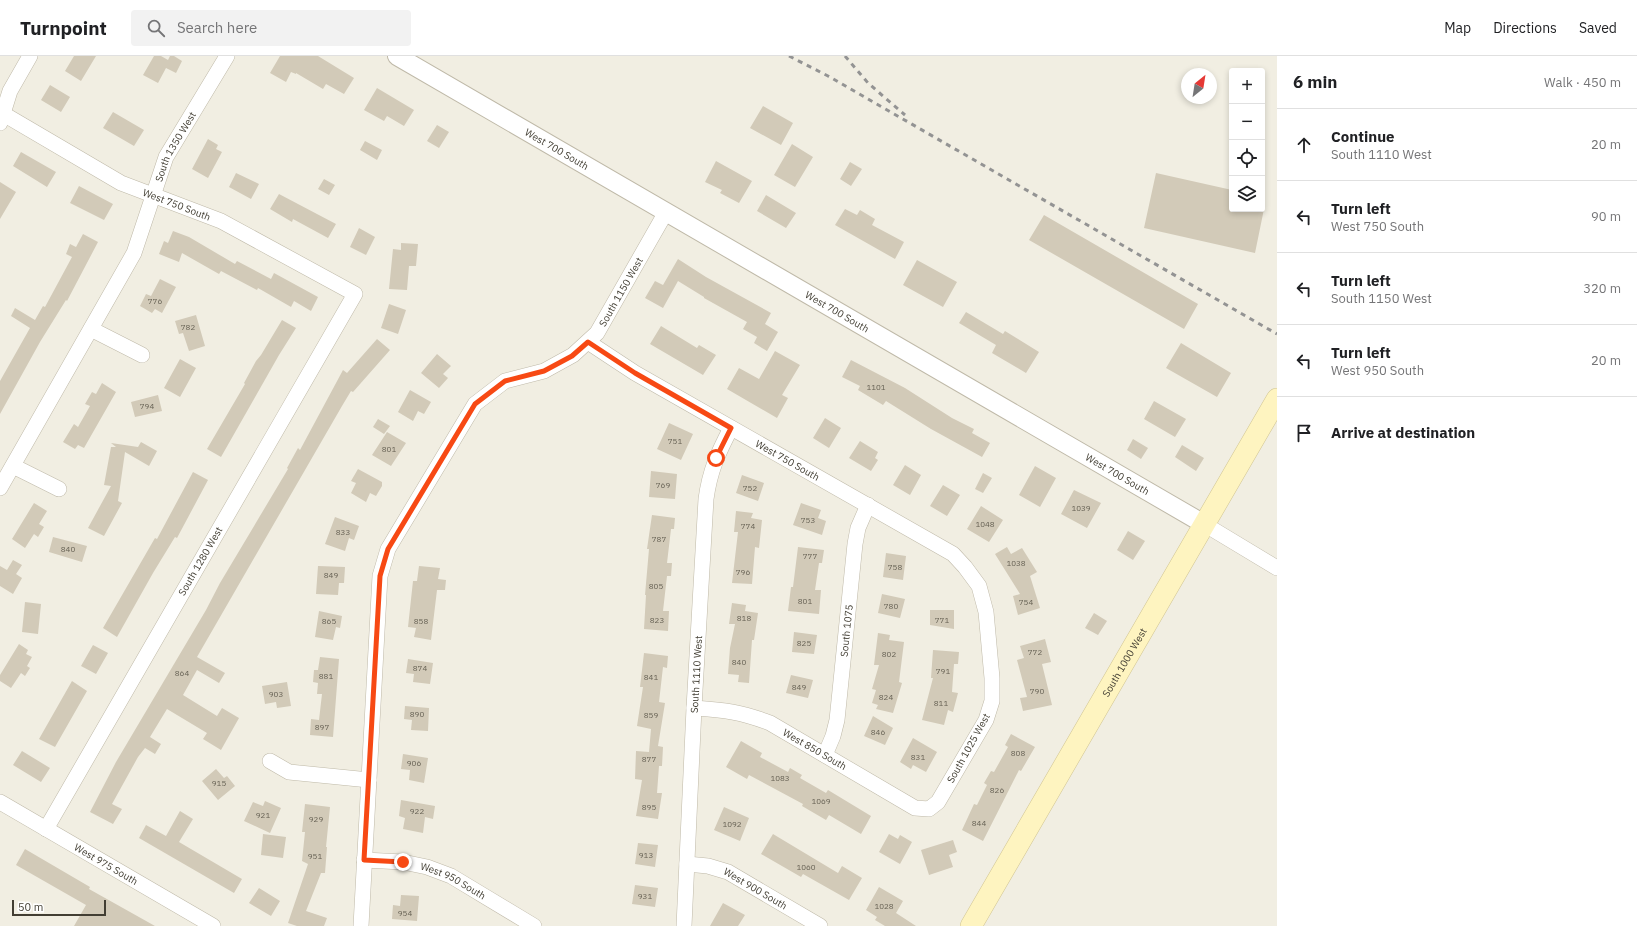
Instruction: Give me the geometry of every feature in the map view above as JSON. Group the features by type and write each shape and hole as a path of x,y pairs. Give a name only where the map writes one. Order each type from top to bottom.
{"main road":[{"name":"South 1000 West","path":"971,926 1277,399"}],"street":[{"path":"1,117 10,91 30,56"},
{"name":"South 1350 West","path":"0,488 134,253 166,157 227,56"},
{"name":"West 700 South","path":"397,56 1204,524 1277,568"},
{"name":"West 750 South","path":"1,117 121,183 221,221 355,294"},
{"name":"South 1150 West","path":"361,926 380,576 388,549 475,404 505,381 544,371 572,356 597,333 666,212"},
{"name":"South 1280 West","path":"46,829 355,294"},
{"path":"91,329 142,355"},
{"name":"West 750 South","path":"588,342 635,373 953,554 979,586"},
{"name":"South 1110 West","path":"684,926 694,708 709,479 716,458 731,428"},
{"path":"13,466 59,489"},
{"name":"South 1075","path":"825,755 833,736 837,720 855,544 858,528 868,505"},
{"name":"South 1025 West","path":"929,809 938,802 986,720 992,701 992,678 986,612 979,586"},
{"name":"West 850 South","path":"694,708 725,710 745,714 770,723 916,808 929,809"},
{"path":"270,761 289,772 368,780"},
{"name":"West 975 South","path":"0,802 213,926"},
{"name":"West 950 South","path":"364,860 403,862 451,876 534,926"},
{"name":"West 900 South","path":"687,864 708,866 728,872 820,926"}],"building":[{"path":"74,56 96,56 81,81 65,71"},
{"path":"154,56 161,56 168,60 170,56 174,56 182,61 176,73 166,68 158,83 143,75"},
{"path":"280,56 318,56 354,78 344,94 326,84 323,89 296,73 291,72 286,82 270,73"},
{"path":"50,85 70,97 61,112 41,100"},
{"path":"377,88 414,110 404,126 387,116 384,121 364,110"},
{"path":"763,106 793,123 781,145 750,128"},
{"path":"113,112 144,130 134,146 103,128"},
{"path":"437,125 449,132 439,148 427,141"},
{"path":"208,139 218,145 216,149 222,152 208,178 192,169"},
{"path":"365,141 382,150 377,160 360,150"},
{"path":"792,144 813,157 795,187 774,175"},
{"path":"21,152 56,172 47,187 13,166"},
{"path":"716,161 752,181 739,203 720,193 722,190 705,182"},
{"path":"850,162 862,169 851,186 840,179"},
{"path":"236,173 259,184 251,199 229,187"},
{"path":"1156,173 1229,189 1229,212 1263,212 1255,253 1144,228"},
{"path":"324,179 335,185 329,195 318,189"},
{"path":"0,182 16,192 0,219"},
{"path":"79,186 113,204 104,220 70,203"},
{"path":"279,194 336,224 328,238 293,219 292,222 270,209"},
{"path":"766,195 796,213 786,228 757,211"},
{"path":"845,209 857,215 860,210 875,219 872,225 904,242 895,259 835,225"},
{"path":"1044,215 1198,304 1184,329 1029,240"},
{"path":"359,228 375,237 366,255 350,247"},
{"path":"173,231 189,237 235,264 237,261 271,279 274,273 318,297 311,311 294,301 291,307 258,288 257,290 221,271 219,274 182,253 179,262 159,254 164,241 168,243"},
{"path":"83,234 98,242 67,301 66,300 40,342 0,414 0,381 30,328 11,316 15,308 35,320 43,306 45,307 72,257 66,254 70,244 76,247"},
{"path":"401,243 418,244 416,266 409,266 407,290 389,289 393,249 401,250"},
{"path":"678,259 706,277 771,313 765,324 778,332 767,351 754,343 757,337 743,329 747,322 704,298 678,281 663,308 645,298 655,281 663,285"},
{"path":"917,260 957,282 943,307 903,285"},
{"path":"160,279 176,287 162,313 155,309 152,313 140,306 146,294 151,296"},
{"path":"389,304 406,310 398,334 381,328"},
{"path":"966,312 1003,334 1005,331 1039,352 1026,373 992,353 996,345 959,323"},
{"path":"196,315 205,346 189,351 183,333 179,334 175,321"},
{"path":"282,320 296,328 221,457 207,449 245,384 244,383 256,361"},
{"path":"661,326 697,348 699,345 716,355 703,375 650,344"},
{"path":"377,339 390,350 353,392 351,391 197,657 225,673 219,683 197,670 183,695 217,716 222,708 239,718 221,750 203,739 207,733 167,709 150,737 161,744 155,754 145,748 138,757 112,804 122,809 113,824 90,812 116,762 288,469 287,468 298,448 300,450 343,370 347,373"},
{"path":"1181,343 1231,373 1217,397 1166,368"},
{"path":"775,351 800,365 782,395 788,398 777,418 727,389 739,368 759,379"},
{"path":"437,354 451,366 443,374 448,378 439,388 421,373"},
{"path":"180,359 196,368 180,397 164,388"},
{"path":"851,360 905,388 952,418 974,429 972,433 990,443 982,457 931,429 886,401 883,405 858,390 860,386 842,377"},
{"path":"102,383 116,392 84,448 78,445 75,449 63,442 74,424 78,427 90,406 85,404 92,392 96,394"},
{"path":"410,390 431,402 424,414 418,411 413,421 398,412"},
{"path":"158,395 162,411 135,417 131,402"},
{"path":"1154,401 1186,419 1175,437 1144,419"},
{"path":"825,418 841,428 829,448 813,438"},
{"path":"378,419 390,426 384,434 373,427"},
{"path":"669,423 693,434 681,460 657,449"},
{"path":"387,432 406,443 391,466 372,455"},
{"path":"1133,439 1148,448 1141,459 1127,450"},
{"path":"860,441 878,452 875,458 878,460 871,471 849,458"},
{"path":"141,442 157,451 149,466 125,452 118,501 122,503 104,536 88,528 111,486 104,485 111,447 116,447 111,443 138,447"},
{"path":"1182,445 1204,458 1196,471 1175,457"},
{"path":"905,465 921,475 910,495 893,485"},
{"path":"1035,466 1056,478 1040,507 1019,495"},
{"path":"358,469 382,482 382,486 376,496 370,493 366,502 351,493 356,483 351,481"},
{"path":"651,471 677,474 675,499 649,497"},
{"path":"193,472 208,480 177,538 175,537 153,573 117,637 103,628 155,538 157,539"},
{"path":"983,473 992,478 983,493 975,489"},
{"path":"742,475 764,483 758,501 736,493"},
{"path":"943,485 960,495 947,516 930,506"},
{"path":"1074,490 1101,503 1087,528 1061,514"},
{"path":"34,503 47,511 39,524 44,527 38,537 34,534 25,548 12,539"},
{"path":"801,503 821,510 818,518 826,521 822,535 793,525"},
{"path":"981,506 1003,520 989,542 967,529"},
{"path":"736,511 753,513 751,518 762,520 759,548 755,547 752,584 732,583 738,532 734,532"},
{"path":"652,515 675,518 674,529 671,529 667,563 672,563 671,576 667,576 663,611 669,611 668,631 644,629 649,549 647,549"},
{"path":"335,517 359,526 354,540 349,538 345,551 325,544"},
{"path":"1128,531 1145,541 1133,560 1117,550"},
{"path":"53,537 87,546 82,562 49,552"},
{"path":"798,547 824,550 822,563 819,563 815,590 821,590 819,614 788,611 791,587 793,587"},
{"path":"1007,547 1011,554 1022,548 1037,572 1030,576 1040,608 1018,615 1013,596 1020,594 995,554"},
{"path":"886,553 906,556 903,580 883,577"},
{"path":"13,560 22,565 16,574 22,578 13,594 0,586 0,566 7,570"},
{"path":"318,566 345,567 344,583 339,583 338,595 316,594"},
{"path":"419,566 440,568 438,579 446,580 445,590 437,590 431,640 414,637 416,628 408,627 413,581 417,581"},
{"path":"882,594 905,599 900,618 878,613"},
{"path":"25,602 41,604 38,634 22,632"},
{"path":"732,603 746,605 745,611 758,613 754,640 752,640 749,683 738,682 739,675 728,674 730,648 735,624 729,624"},
{"path":"930,610 954,610 954,629 930,625"},
{"path":"319,611 342,616 340,628 336,627 333,640 315,637"},
{"path":"1094,613 1107,621 1098,635 1085,628"},
{"path":"794,632 817,635 814,654 792,652"},
{"path":"878,633 890,635 889,640 904,642 899,682 902,683 893,713 876,709 878,705 872,703 876,690 872,689 879,665 874,665"},
{"path":"1045,639 1051,662 1042,664 1052,705 1023,711 1020,698 1027,697 1017,660 1024,658 1020,646"},
{"path":"19,644 28,650 26,654 32,657 27,666 30,668 25,676 21,673 11,688 0,681 0,675"},
{"path":"93,645 108,653 96,674 81,666"},
{"path":"933,650 959,652 958,664 954,664 952,692 958,693 953,712 948,710 944,725 922,720 933,678 931,678"},
{"path":"644,653 668,656 667,668 663,667 659,702 665,703 658,746 663,747 662,766 659,766 657,793 662,793 658,819 636,816 642,780 635,779 636,751 649,752 651,729 637,726 643,687 640,687"},
{"path":"320,657 339,659 333,737 310,735 311,719 319,720 322,694 317,694 318,683 313,682 314,670 318,670"},
{"path":"408,659 433,663 430,684 413,682 414,674 406,673"},
{"path":"791,675 813,680 808,698 786,693"},
{"path":"72,681 87,691 55,747 39,739"},
{"path":"287,682 291,706 277,708 276,702 265,704 262,686"},
{"path":"405,706 429,708 428,731 411,730 412,720 404,719"},
{"path":"873,716 893,728 885,745 864,736"},
{"path":"1011,734 1035,747 1021,771 1019,770 983,841 962,830 974,804 977,805 987,785 984,783 991,771 994,772 1008,747 1005,745"},
{"path":"913,738 937,752 926,772 913,765 911,769 900,762"},
{"path":"741,741 762,753 760,757 788,772 790,768 802,775 800,778 826,793 828,790 871,816 861,834 829,815 826,820 802,806 803,804 749,775 747,779 726,767"},
{"path":"22,751 50,768 41,782 13,765"},
{"path":"403,754 428,758 424,783 409,780 410,770 401,769"},
{"path":"216,769 224,778 227,776 235,786 218,800 202,781"},
{"path":"401,800 435,806 433,819 425,817 423,833 403,829 405,818 399,816"},
{"path":"265,801 281,808 270,833 244,821 253,802 263,806"},
{"path":"305,804 330,807 325,873 321,873 306,911 327,918 324,926 297,926 288,923 308,864 302,861 305,832 302,832"},
{"path":"724,807 749,818 740,841 714,830"},
{"path":"180,811 193,819 179,842 242,879 234,893 139,838 146,825 166,836"},
{"path":"263,834 286,837 283,858 261,855"},
{"path":"773,834 838,873 842,866 862,878 849,900 803,874 801,877 761,854"},
{"path":"889,834 898,839 900,835 912,842 900,864 879,852"},
{"path":"953,840 957,852 949,855 953,867 929,875 921,850"},
{"path":"638,843 658,845 655,867 635,864"},
{"path":"25,849 90,887 89,889 155,926 74,926 86,905 16,865"},
{"path":"635,885 658,888 655,907 632,904"},
{"path":"879,887 903,901 896,913 916,926 885,926 875,920 877,917 866,910"},
{"path":"259,888 280,901 271,916 249,903"},
{"path":"401,895 419,896 417,921 392,919 393,905 400,906"},
{"path":"723,903 745,915 738,926 710,926"}],"railway":[{"path":"789,56 828,76 1277,334"},
{"path":"845,56 868,83 905,115"}],"route":[{"path":"403,862 364,860 380,576 388,549 475,404 505,381 544,371 572,356 588,342 635,373 731,428 716,458"}]}
